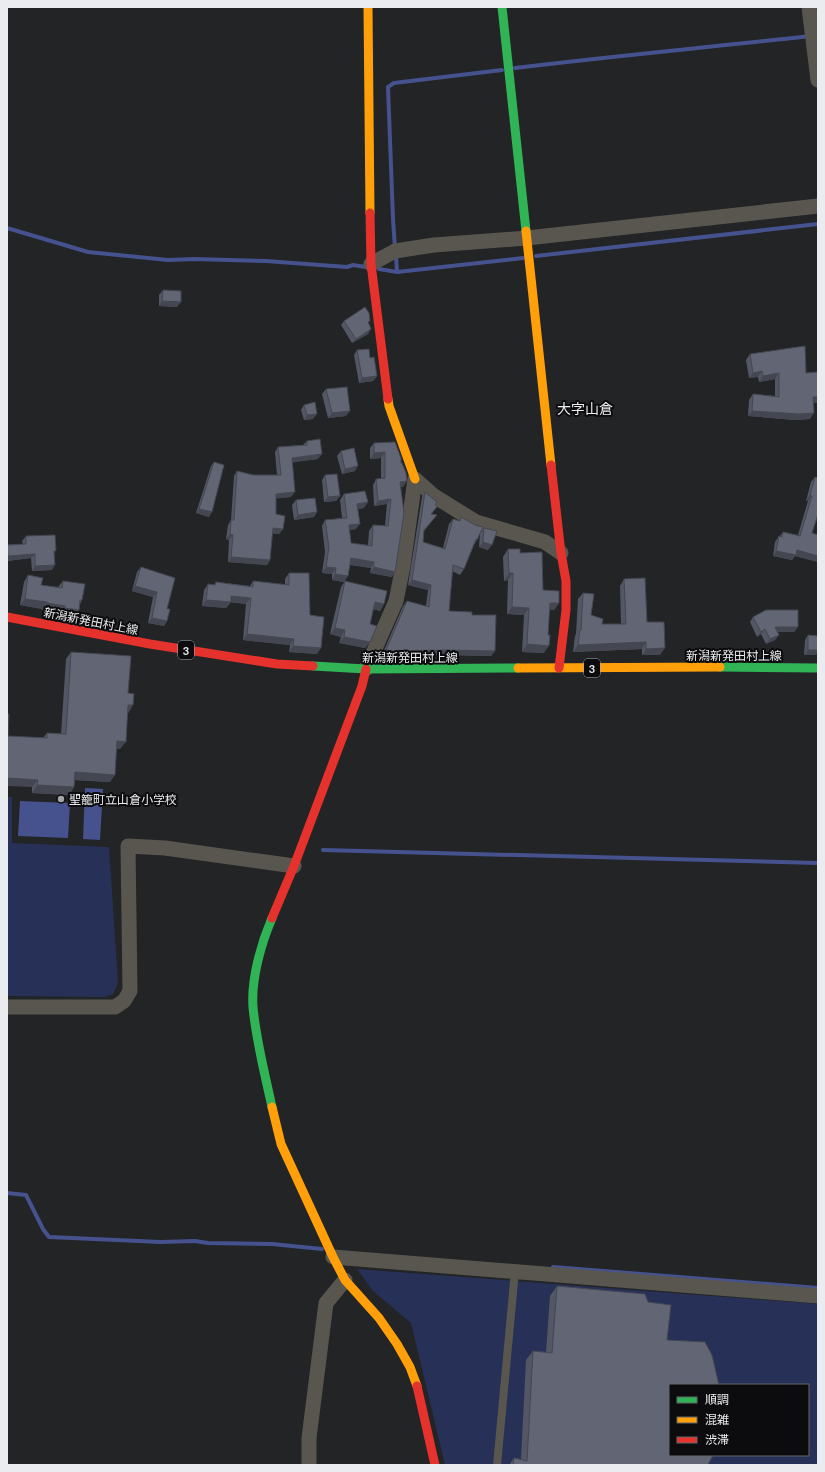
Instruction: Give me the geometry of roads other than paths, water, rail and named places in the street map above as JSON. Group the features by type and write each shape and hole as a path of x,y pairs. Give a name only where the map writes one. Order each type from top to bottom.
{"street":[{"path":"368,7 371,264 390,406 415,479 404,566 396,601 366,669 362,686 294,866 267,931 255,972 253,1006 260,1054 281,1144 289,1164 345,1280 379,1318 397,1344 410,1367 420,1393 434,1465"},
{"path":"502,7 561,553 564,563 566,597 559,668"},
{"path":"809,7 818,80"},
{"path":"371,264 395,251 434,245 527,238 818,206"},
{"path":"415,479 434,496 476,522 545,542 561,553"},
{"name":"新潟新発田村上線","path":"7,617 150,644 277,664 366,669 818,668"},
{"path":"7,1007 115,1006 124,1001 130,991 128,846 165,848 294,866"},
{"path":"333,1257 818,1296"},
{"path":"309,1465 309,1438 326,1303 345,1280"}],"lane":[{"path":"497,1465 515,1271"}],"waterway":[{"path":"515,68 810,36"},
{"path":"395,248 388,87 394,83 502,70"},
{"path":"536,256 818,224"},
{"path":"7,228 88,252 168,260 194,259 266,261 347,267 353,265 366,267"},
{"path":"396,255 397,272"},
{"path":"379,269 397,272 523,258"},
{"path":"323,850 818,863"},
{"path":"7,1193 26,1195 43,1229 49,1237 161,1242 195,1241 208,1243 272,1244 322,1249"},
{"path":"553,1267 818,1288"}],"place":[{"name":"聖籠町立山倉小学校","path":"61,799"}],"district":[{"name":"大字山倉","path":"585,408"}]}
